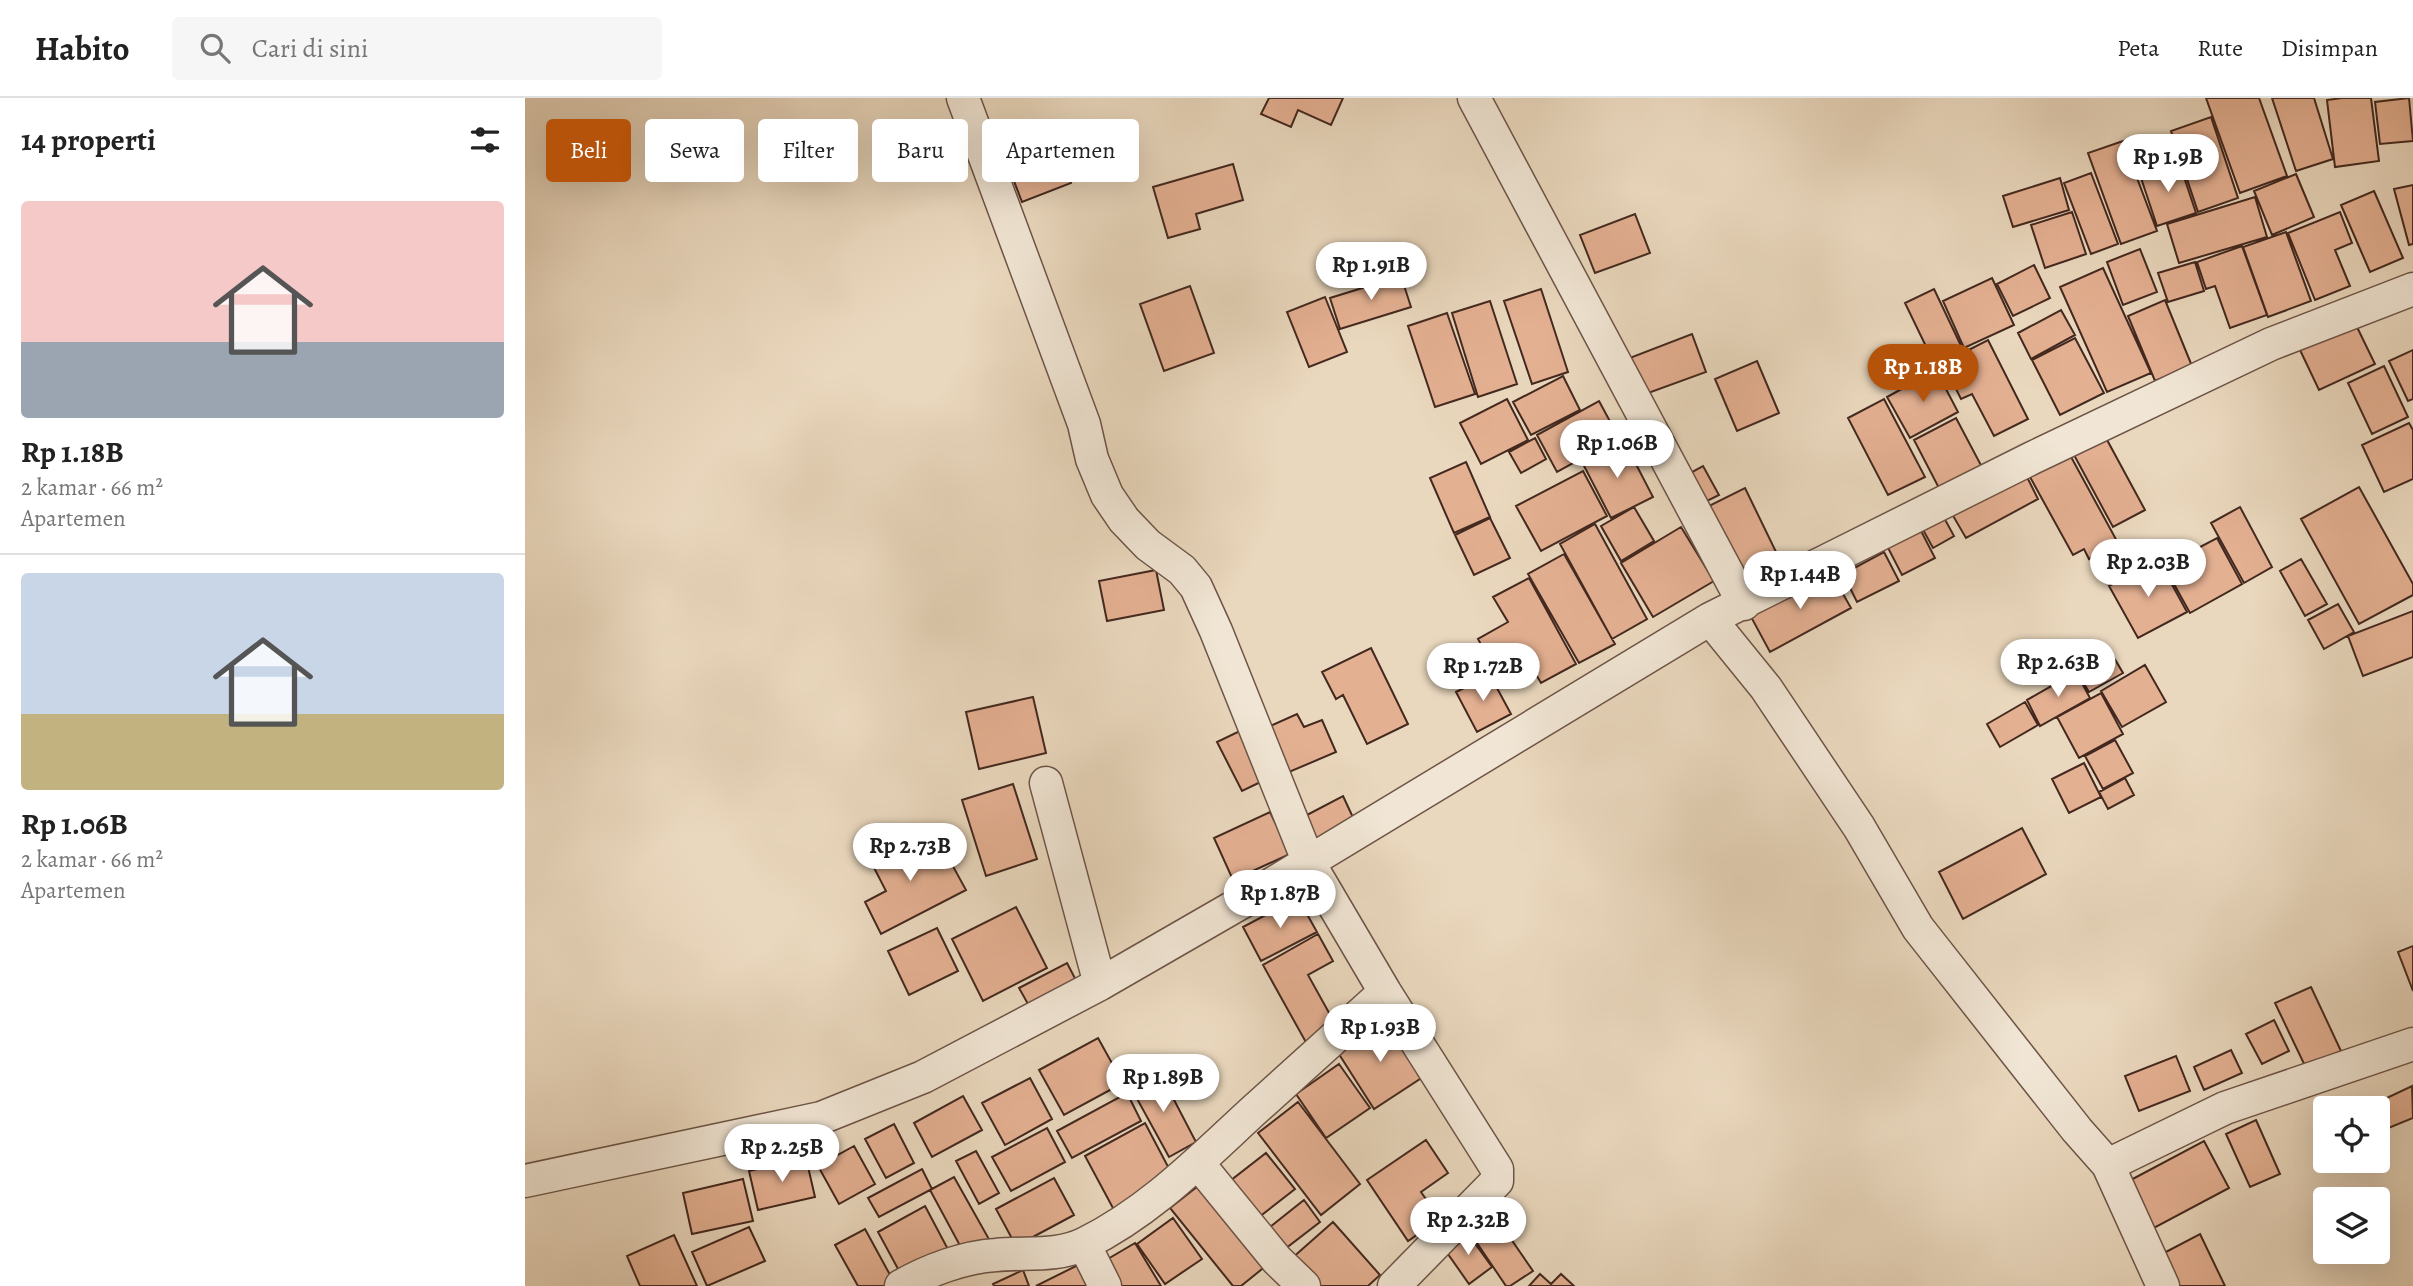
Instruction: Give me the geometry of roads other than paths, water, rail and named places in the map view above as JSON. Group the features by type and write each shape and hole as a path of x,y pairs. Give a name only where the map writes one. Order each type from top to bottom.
{"street":[{"path":"963,98 965,110 1084,424 1092,459 1107,495 1124,520 1148,545 1182,570 1196,587 1309,863 1498,1175 1497,1181 1394,1286"},
{"path":"1474,98 1744,604"},
{"path":"525,1181 821,1118 923,1077 1100,984 1309,863 1710,619 2032,458 2271,344 2413,289"},
{"path":"1710,619 1766,688 1859,827 1918,928 2077,1130 2108,1165 2163,1286"},
{"path":"1046,783 1100,984"},
{"path":"901,1286 938,1269 979,1256 1057,1254 1084,1244 1138,1212 1198,1163 1385,992"},
{"path":"2108,1165 2225,1108 2413,1044"},
{"path":"1198,1163 1277,1260 1304,1286"},
{"path":"1084,1244 1105,1286"}]}
